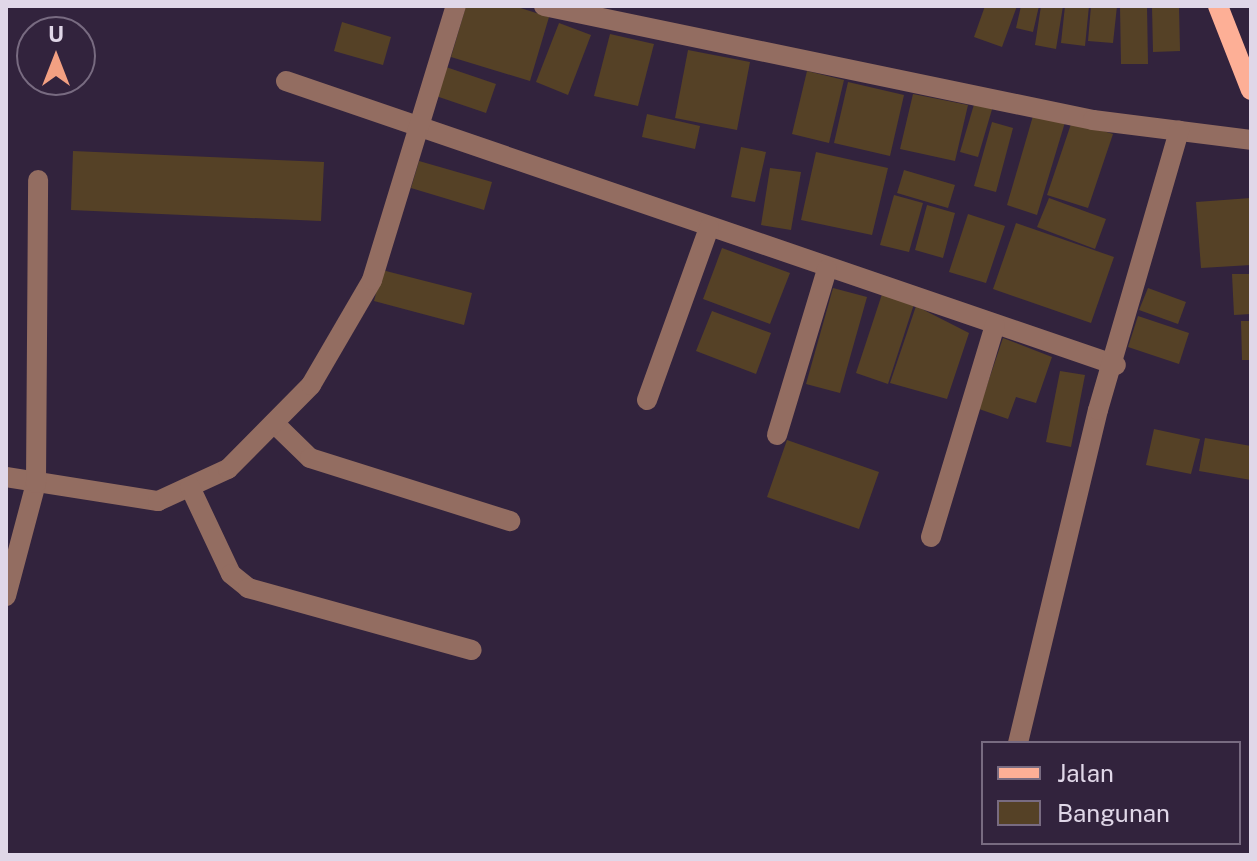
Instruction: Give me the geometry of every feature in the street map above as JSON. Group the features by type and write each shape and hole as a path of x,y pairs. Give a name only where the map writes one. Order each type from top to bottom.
{"main road":[{"path":"1218,6 1251,90"}],"street":[{"path":"6,477 133,501 158,501 228,469 311,385 372,280 456,6"},
{"path":"544,6 1093,120 1251,140"},
{"path":"286,81 417,129 1116,365"},
{"path":"1018,741 1098,410 1116,365 1179,131"},
{"path":"6,596 36,483 38,180"},
{"path":"647,400 709,228"},
{"path":"777,435 827,269"},
{"path":"931,537 995,325"},
{"path":"274,423 310,458 510,521"},
{"path":"190,487 231,574 248,588 472,650"}],"building":[{"path":"466,6 514,6 549,17 530,81 451,57"},
{"path":"985,6 1017,6 1002,47 974,37"},
{"path":"1021,6 1039,6 1033,32 1016,28"},
{"path":"1041,6 1063,6 1056,49 1035,45"},
{"path":"1065,6 1089,6 1085,46 1061,43"},
{"path":"1091,6 1117,6 1113,43 1088,41"},
{"path":"1120,6 1147,6 1148,64 1121,64"},
{"path":"1152,6 1179,6 1180,51 1153,52"},
{"path":"342,22 391,37 383,65 334,51"},
{"path":"559,23 591,35 568,95 536,82"},
{"path":"610,34 654,44 638,106 594,96"},
{"path":"688,50 750,62 737,130 675,118"},
{"path":"446,67 496,84 486,113 436,96"},
{"path":"807,71 844,80 829,143 792,134"},
{"path":"848,82 904,95 890,156 834,143"},
{"path":"913,94 968,105 955,161 900,149"},
{"path":"975,101 993,106 978,157 960,152"},
{"path":"1035,109 1066,119 1037,215 1007,205"},
{"path":"647,114 700,126 695,149 642,137"},
{"path":"1072,121 1113,134 1088,208 1047,195"},
{"path":"992,122 1013,128 996,192 974,186"},
{"path":"741,147 766,152 755,202 731,197"},
{"path":"73,151 324,162 321,221 71,210"},
{"path":"816,152 888,168 872,235 801,220"},
{"path":"419,161 492,182 484,210 411,188"},
{"path":"770,168 801,172 791,230 761,225"},
{"path":"904,170 955,185 948,208 897,193"},
{"path":"894,195 923,203 909,252 880,245"},
{"path":"1049,198 1106,219 1095,249 1037,227"},
{"path":"1251,198 1251,265 1201,268 1196,202"},
{"path":"927,205 955,213 943,258 915,250"},
{"path":"968,214 1005,226 986,283 949,272"},
{"path":"1016,223 1114,257 1091,323 993,289"},
{"path":"722,248 790,273 770,324 703,299"},
{"path":"382,270 472,293 464,325 374,301"},
{"path":"1232,274 1251,274 1251,314 1234,315"},
{"path":"833,288 867,297 840,393 806,384"},
{"path":"1148,288 1186,302 1178,324 1139,310"},
{"path":"883,291 915,301 888,384 856,373"},
{"path":"916,306 969,333 947,399 890,383"},
{"path":"712,311 771,333 756,374 696,351"},
{"path":"1138,316 1189,333 1179,364 1128,347"},
{"path":"1241,321 1251,321 1251,360 1242,360"},
{"path":"1003,338 1052,357 1036,403 1016,397 1008,419 979,409"},
{"path":"1060,371 1085,375 1071,447 1046,442"},
{"path":"1154,429 1200,439 1191,474 1146,465"},
{"path":"1205,438 1251,446 1251,480 1199,471"},
{"path":"787,440 879,472 859,529 767,497"}]}
